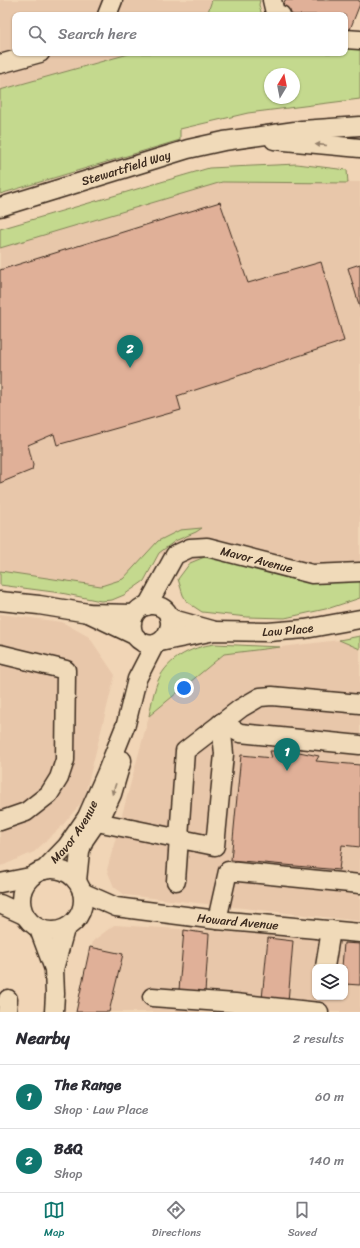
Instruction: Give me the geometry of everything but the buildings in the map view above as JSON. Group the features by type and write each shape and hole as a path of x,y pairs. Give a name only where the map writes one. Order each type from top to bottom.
{"street":[{"path":"108,12 113,0"},
{"path":"272,0 275,12"},
{"path":"348,39 360,40"},
{"path":"0,64 29,56"},
{"name":"Stewartfield Way","path":"0,207 188,149 224,141 302,130 360,126"},
{"name":"Stewartfield Way","path":"253,138 301,144 360,148"},
{"name":"Mavor Avenue","path":"37,873 68,846 112,794 119,773 124,750 126,724 147,640 168,634 170,628 153,612 165,572 175,555 190,548 207,547 312,574 360,572"},
{"name":"Law Place","path":"0,602 39,605 88,614 153,612 215,631"},
{"path":"147,640 131,624 153,612"},
{"name":"Law Place","path":"88,614 147,640 215,631 268,632 305,629 360,619"},
{"path":"0,654 66,670 66,678 65,760 59,778 49,794 26,812 0,821"},
{"path":"176,881 186,751 221,723 260,697 272,696 360,704"},
{"path":"221,723 240,733 360,745"},
{"path":"92,819 215,846 224,754 221,723"},
{"name":"Mavor Avenue","path":"79,887 80,851 92,819"},
{"path":"0,883 53,868 70,874 79,887 82,907 80,914 74,923 65,929 52,931 39,929 30,923 24,914 21,905 21,895 24,885 37,873"},
{"path":"217,920 228,871 360,884"},
{"name":"Howard Avenue","path":"79,887 116,907"},
{"path":"0,904 24,914"},
{"name":"Howard Avenue","path":"80,914 116,907 217,920 360,933"},
{"path":"39,929 54,969"},
{"path":"54,1012 54,969 65,929"},
{"path":"325,964 331,930"},
{"path":"152,997 235,1003 318,1012 320,1000"}],"shaded area":[{"path":"0,0 212,0 208,12 12,12 12,56 121,56 0,90"},
{"path":"222,182 360,182 360,581 289,578 207,556 190,563 159,553 144,581 124,595 112,600 101,601 61,593 0,585 0,248"},
{"path":"0,614 62,622 89,637 115,675 84,799 62,826 34,852 0,866"},
{"path":"339,640 360,649 360,921 125,895 114,887 107,870 149,716 224,654"},
{"path":"114,925 360,940 360,1012 78,1012 93,941"}],"green space":[{"path":"212,0 260,0 259,5 261,12 208,12"},
{"path":"348,43 360,47 360,99 248,113 180,129 180,140 0,194 0,90 121,56 348,56"},
{"path":"297,164 347,170 348,183 222,182 0,248 0,229 209,168"},
{"path":"202,528 175,541 159,553 144,581 124,595 112,600 101,601 61,593 0,585 0,571 101,586 123,579 158,541 180,530"},
{"path":"207,556 289,578 360,581 360,598 330,608 285,618 247,617 202,612 187,602 178,579 190,563"},
{"path":"360,636 360,649 339,640"},
{"path":"215,644 280,647 224,654 149,716 156,686 165,669 179,656 187,652 196,648"}],"place":[{"name":"B&Q","path":"130,368"},
{"name":"The Range","path":"287,771"}]}
